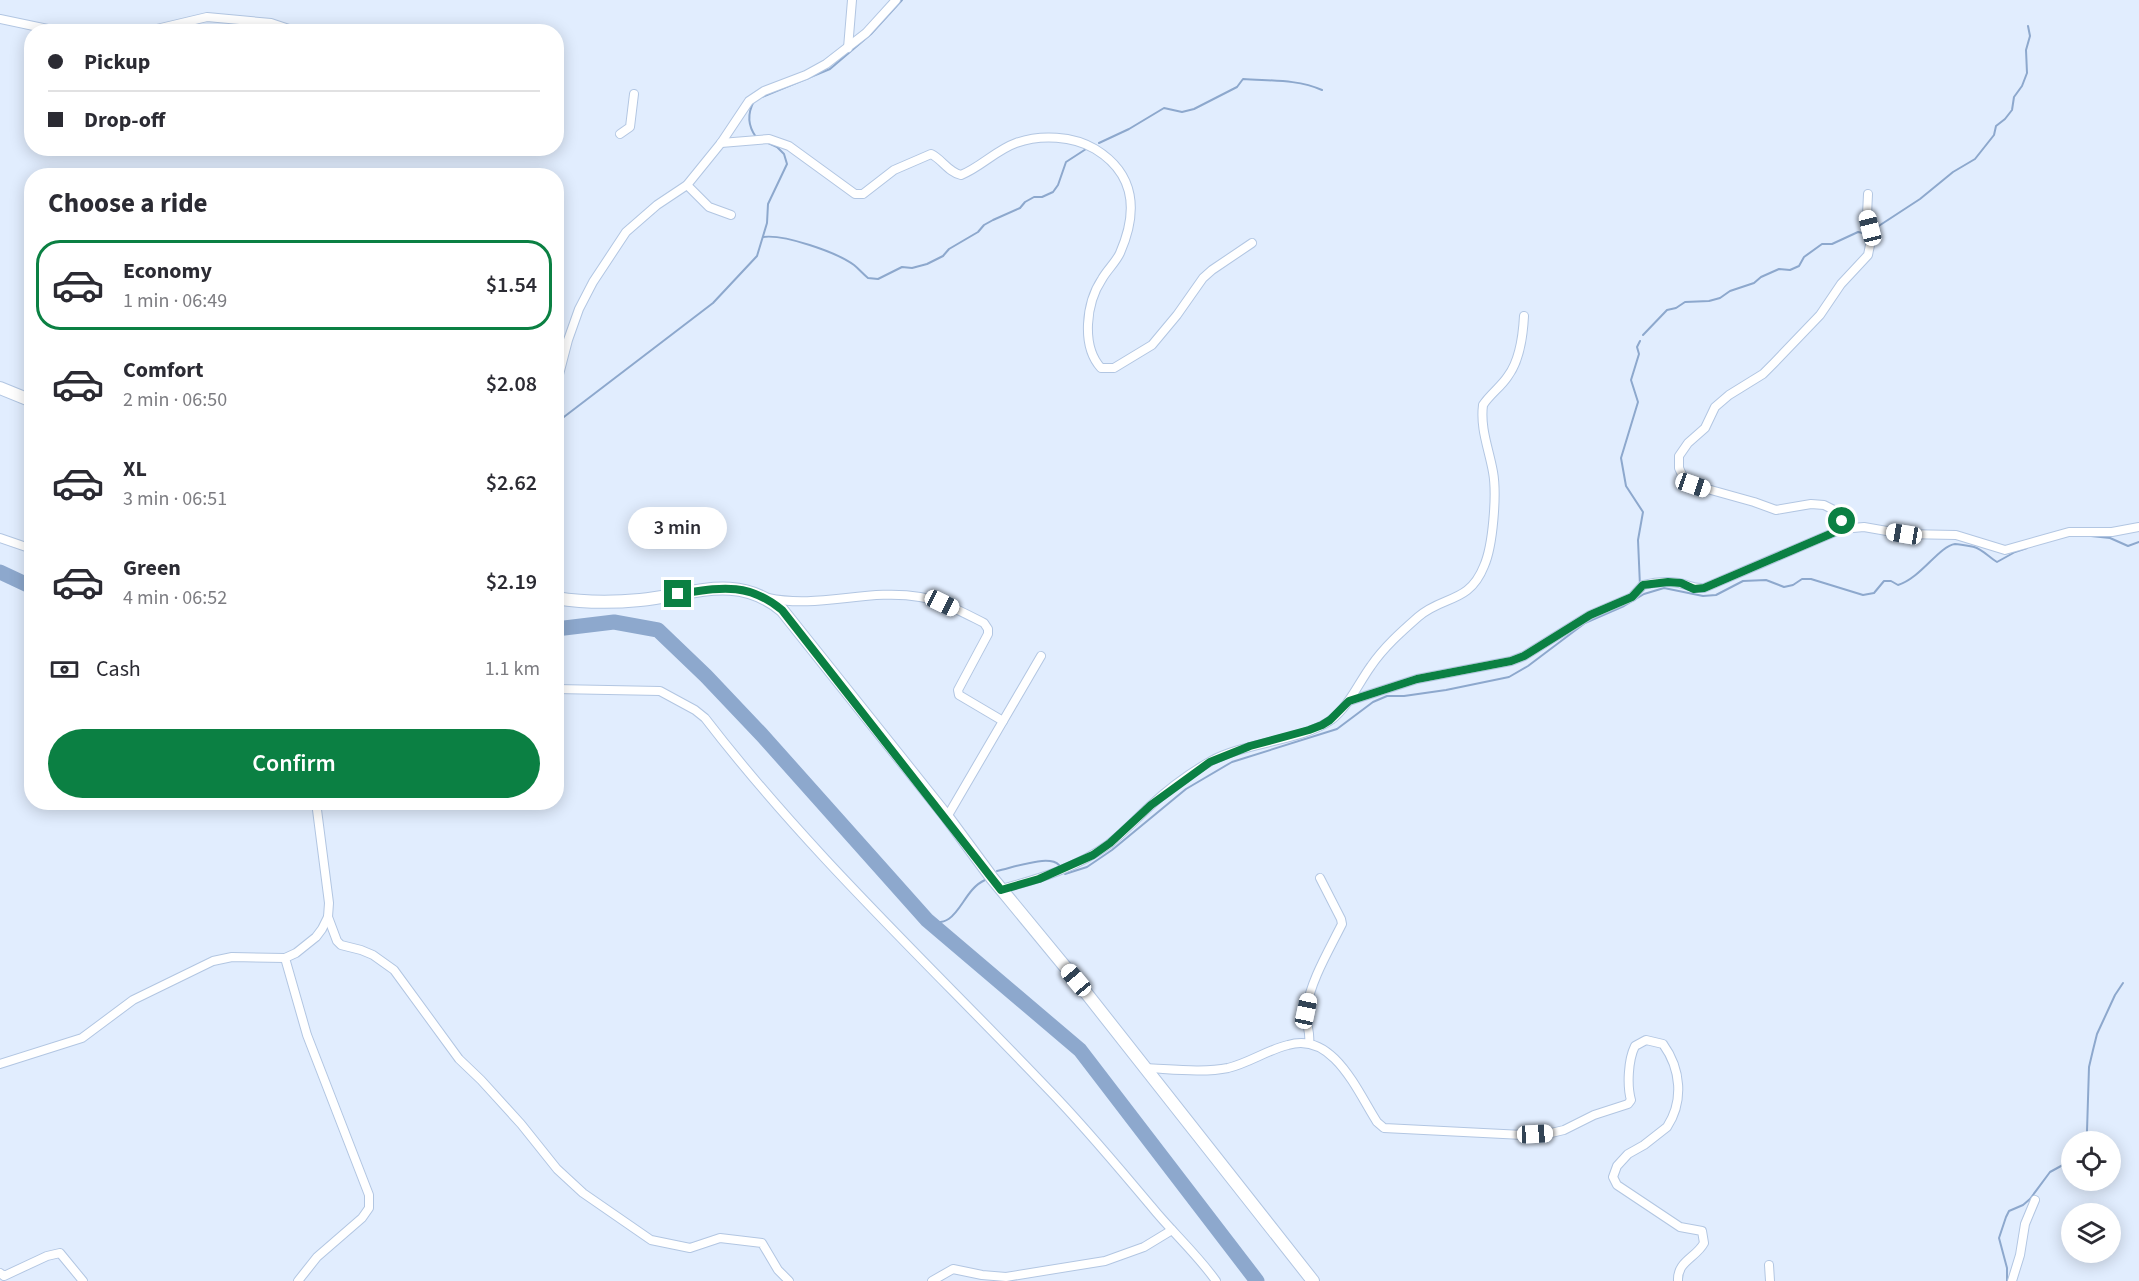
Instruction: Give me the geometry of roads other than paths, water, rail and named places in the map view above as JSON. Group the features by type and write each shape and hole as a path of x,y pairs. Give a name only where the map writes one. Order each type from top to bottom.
{"main road":[{"path":"0,388 24,398"},
{"path":"564,599 588,603 640,600 734,588 752,591 768,598 782,610 947,817 1001,890 1146,1068 1313,1281"}],"street":[{"path":"848,48 852,0"},
{"path":"564,355 579,309 626,232 657,205 687,184 721,143 750,101 764,91 807,75 848,48 866,33 896,0"},
{"path":"178,24 207,17 274,24"},
{"path":"0,19 24,24"},
{"path":"620,134 630,127 634,94"},
{"path":"721,143 769,139 789,146 855,194 864,194 894,170 930,154 954,173 961,175 1016,143 1048,138 1067,139 1086,144 1106,156 1123,176 1132,200 1130,224 1120,255 1101,280 1091,301 1088,321 1090,344 1094,360 1101,368 1114,368 1152,345 1203,278 1252,243"},
{"path":"687,184 709,207 731,215"},
{"path":"1842,529 1842,521 1824,505 1811,504 1776,510 1693,485 1684,479 1679,468 1678,456 1688,443 1705,428 1715,407 1763,374 1820,315 1841,284 1863,262 1868,255 1872,235 1867,215 1868,194"},
{"path":"1001,890 1039,879 1093,855 1110,843 1151,805 1210,762 1240,750 1309,730 1330,720 1349,701 1371,666 1390,643 1421,614 1470,589 1484,567 1489,553 1494,484 1483,431 1483,405 1508,376 1514,365 1523,332 1524,316"},
{"path":"1349,701 1417,679 1511,661 1534,651 1590,615 1632,597 1643,585 1668,582 1681,583 1694,589 1704,588 1842,529 1864,527 1904,534 1956,535 2005,550 2069,532 2112,532 2139,527"},
{"path":"0,538 24,546"},
{"path":"768,598 787,602 825,601 880,595 920,597 942,603 984,623 988,634 958,690 959,695 1003,721"},
{"path":"947,817 1041,656"},
{"path":"564,689 660,691 696,710 705,718 802,834 866,903 902,937 1051,1091 1204,1264 1216,1281"},
{"path":"317,810 329,903 328,917 337,941 341,945 373,955 394,970 459,1059 515,1118 557,1169 584,1193 651,1240 690,1248 720,1238 762,1243 778,1270 789,1281"},
{"path":"1309,1043 1306,1016 1310,996 1316,976 1342,924 1320,878"},
{"path":"0,1064 82,1038 133,1000 213,961 232,957 285,958 296,953 316,937 328,917"},
{"path":"285,958 308,1035 369,1195 369,1208 362,1218 317,1257 298,1281"},
{"path":"1146,1068 1226,1068 1287,1045 1309,1043 1335,1058 1377,1122 1384,1128 1523,1135 1557,1132 1594,1115 1628,1104 1631,1101 1630,1072 1635,1046 1646,1040 1663,1044 1675,1066 1680,1089 1670,1122 1620,1161 1613,1177 1617,1185 1680,1227 1702,1231 1704,1243 1696,1255 1682,1264 1677,1281"},
{"path":"2012,1281 2020,1255 2025,1224 2035,1200"},
{"path":"932,1281 953,1269 1006,1277 1105,1261 1144,1247 1172,1230"},
{"path":"0,1273 4,1276 47,1256 60,1253 83,1281"},
{"path":"1769,1265 1770,1281"}],"waterway":[{"path":"762,97 830,69 871,34 902,0"},
{"path":"1643,335 1667,310 1676,308 1685,302 1720,298 1730,291 1754,283 1761,277 1779,269 1790,270 1799,266 1804,257 1822,244 1832,244 1858,232 1871,231 1920,199 1953,172 1975,159 1994,135 1996,126 2012,110 2014,97 2022,86 2027,73 2026,50 2030,36 2028,26"},
{"path":"1099,143 1129,129 1164,108 1182,112 1194,109 1237,87 1243,79 1293,82 1322,90"},
{"path":"754,101 749,120 756,137"},
{"path":"564,417 713,303 757,256 767,223 768,204 787,164 784,154 777,147 766,142"},
{"path":"763,237 784,238 823,250 846,260 868,278 878,279 902,267 912,268 927,264 943,256 949,249 978,232 984,225 1020,208 1034,197 1042,197 1053,192 1058,185 1066,162 1086,149"},
{"path":"1640,341 1637,347 1639,354 1631,380 1638,402 1621,458 1626,486 1643,512 1638,540 1640,586"},
{"path":"2067,536 2079,536"},
{"path":"2091,536 2110,538 2128,546 2139,542"},
{"path":"1065,874 1087,867 1112,850 1186,789 1232,762 1337,729 1373,702 1387,696 1446,690 1509,677 1528,666 1585,623 1624,606 1644,594 1664,588 1703,596 1716,595 1743,581 1766,580 1784,587 1793,585 1802,579 1811,579 1863,595 1874,593 1884,581 1891,581 1898,585 1906,581 1943,550 1955,544 1977,548 1997,562 2027,548"},
{"path":"0,572 24,583"},
{"path":"564,628 614,622 658,630 762,735 927,920 1080,1050 1257,1281"},
{"path":"997,871 1039,861 1054,862 1059,865"},
{"path":"927,920 938,922 953,916 977,885 985,880"},
{"path":"2087,1131 2089,1067 2093,1050 2097,1034 2123,983"},
{"path":"2007,1281 2007,1268 1999,1238 2006,1217 2009,1211 2030,1199 2050,1172 2061,1166"}]}
